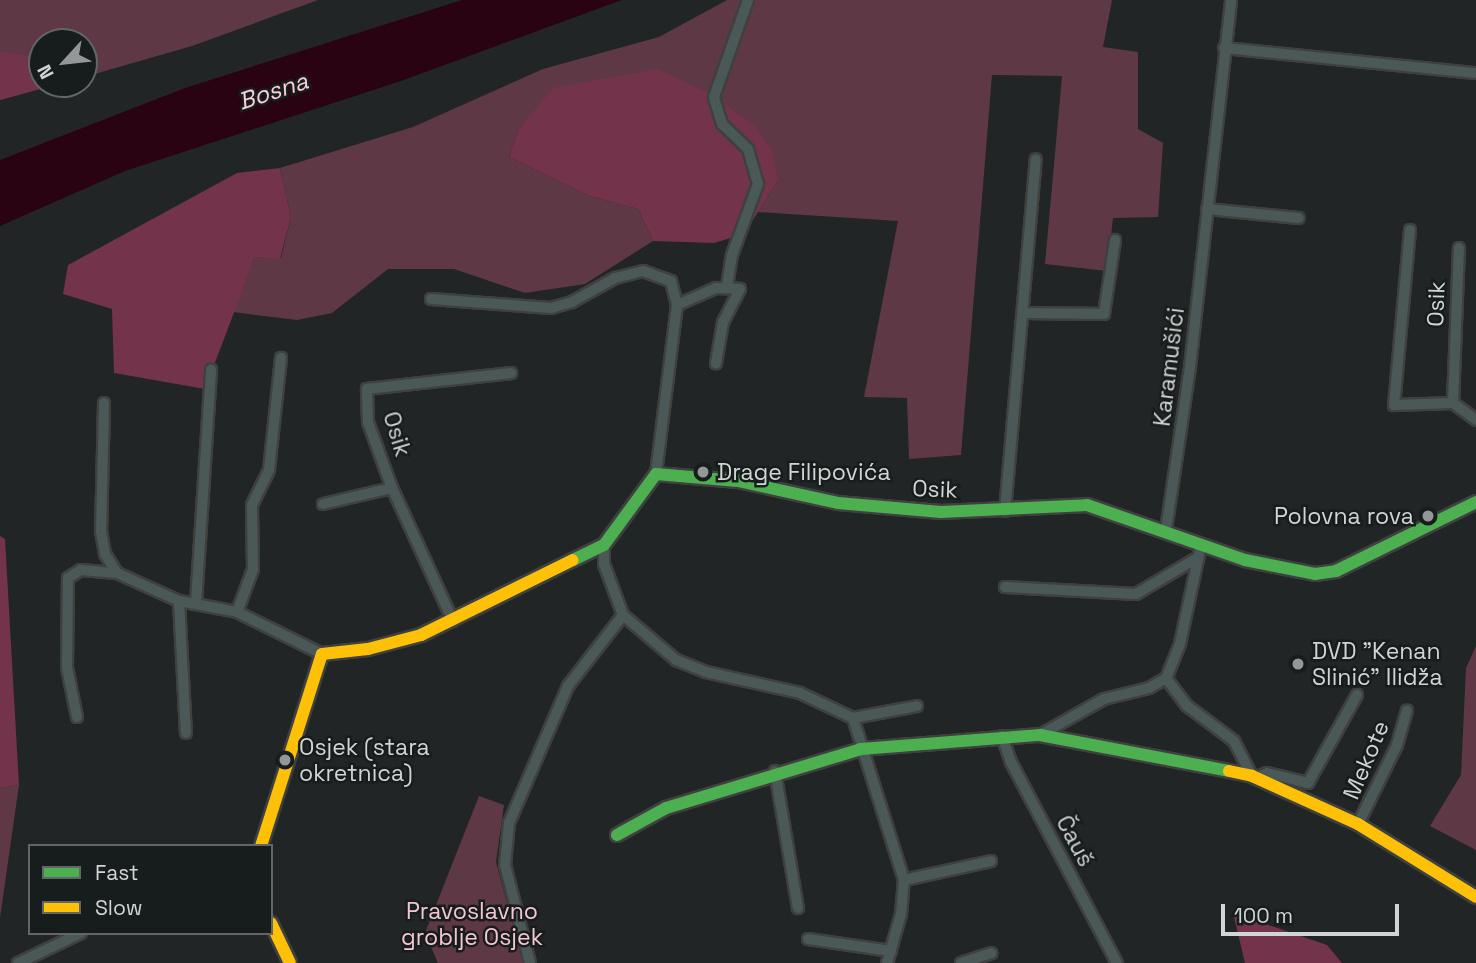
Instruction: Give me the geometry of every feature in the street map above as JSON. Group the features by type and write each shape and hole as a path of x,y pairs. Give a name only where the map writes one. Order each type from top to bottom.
{"main road":[{"name":"Osik","path":"656,474 737,481 838,503 941,512 1087,505 1166,530 1201,545 1293,573 1315,574 1336,571 1476,502"},
{"path":"262,844 322,654 395,643 453,621 604,545 656,474"},
{"path":"617,835 666,808 775,771 861,750 1002,736 1040,735 1154,753 1254,777 1358,824 1476,897"},
{"path":"273,927 290,963"}],"street":[{"path":"727,286 732,255 758,184 748,149 722,124 713,97 748,0"},
{"name":"Karamušići","path":"1166,530 1231,0"},
{"path":"1224,48 1476,73"},
{"path":"1005,511 1037,159"},
{"path":"1207,209 1299,218"},
{"name":"Osik","path":"1410,230 1394,405 1453,403 1459,248"},
{"path":"1023,313 1104,314 1115,240"},
{"path":"431,299 551,308 572,302 615,278 643,271 671,281 677,305 656,474"},
{"path":"677,305 727,286 740,289 723,322 716,363"},
{"path":"237,612 253,569 252,505 269,470 281,358"},
{"path":"196,603 211,369"},
{"name":"Osik","path":"453,621 392,488 368,422 367,389 511,373"},
{"path":"103,403 101,531 105,554 117,573"},
{"path":"1453,403 1476,420"},
{"path":"323,504 392,488"},
{"path":"604,545 604,564 623,615 676,660 706,672 800,693 853,718 917,706"},
{"path":"1040,735 1104,699 1150,688 1166,678 1180,644 1201,545"},
{"path":"1005,587 1136,594 1197,558"},
{"path":"76,717 67,668 68,578 80,570 117,573 178,601 237,612 322,654"},
{"path":"178,601 186,733"},
{"path":"530,963 505,865 509,823 568,686 623,615"},
{"path":"1166,678 1186,705 1234,741 1254,777"},
{"name":"Mekote","path":"1254,777 1267,773 1308,783 1357,695"},
{"name":"Mekote","path":"1358,824 1393,755 1407,710"},
{"path":"853,718 861,750 893,835 904,880 887,963"},
{"name":"Čauš","path":"1002,736 1011,762 1117,963"},
{"path":"775,771 798,908"},
{"path":"904,880 991,861"},
{"path":"18,963 77,935"},
{"path":"808,939 891,951"},
{"path":"961,963 991,953"}],"green space":[{"path":"0,0 318,0 192,46 98,73 98,28 28,28 28,92 0,100"},
{"path":"727,0 1112,0 1103,47 1138,52 1138,129 1163,143 1158,217 1113,218 1107,271 1045,264 1062,76 992,75 961,455 909,459 907,398 864,397 898,221 758,212 778,181 518,130 509,157 589,196 638,209 653,241 585,284 525,293 454,269 388,269 332,313 297,320 233,312 255,257 281,258 291,217 280,168 413,127 543,69 659,37"},
{"path":"1476,646 1476,850 1430,826 1461,775 1466,668"},
{"path":"19,785 0,918 0,788"},
{"name":"Pravoslavno groblje Osjek","path":"479,796 504,805 496,862 523,963 438,963 425,933"}],"shaded area":[{"path":"0,51 28,56 28,92 0,100"},
{"path":"657,69 709,93 755,126 772,150 778,181 744,234 714,243 653,241 638,209 589,196 509,157 518,130 553,88"},
{"path":"280,168 291,217 280,259 255,257 205,389 114,373 112,309 63,294 68,265 237,173"},
{"path":"0,536 5,539 19,785 0,788"},
{"path":"1233,913 1327,945 1342,963 1245,963"}],"water":[{"name":"Bosna","path":"462,0 622,0 401,81 125,171 0,226 0,160 185,88"}],"traffic: fast":[{"path":"573,560 604,545 656,474 738,481 838,503 941,512 1087,505 1245,560 1315,574 1336,571 1476,502"},
{"path":"617,835 666,808 861,749 1040,735 1229,771"}],"traffic: slow":[{"path":"262,844 322,654 368,649 421,635 573,560"},
{"path":"1229,771 1252,776 1358,824 1476,897"},
{"path":"273,927 290,963"}],"place":[{"name":"Drage Filipovića","path":"703,472"},
{"name":"Polovna rova","path":"1428,516"},
{"name":"DVD \"Kenan Slinić\" Ilidža","path":"1298,664"},
{"name":"Osjek (stara okretnica)","path":"285,760"}]}
